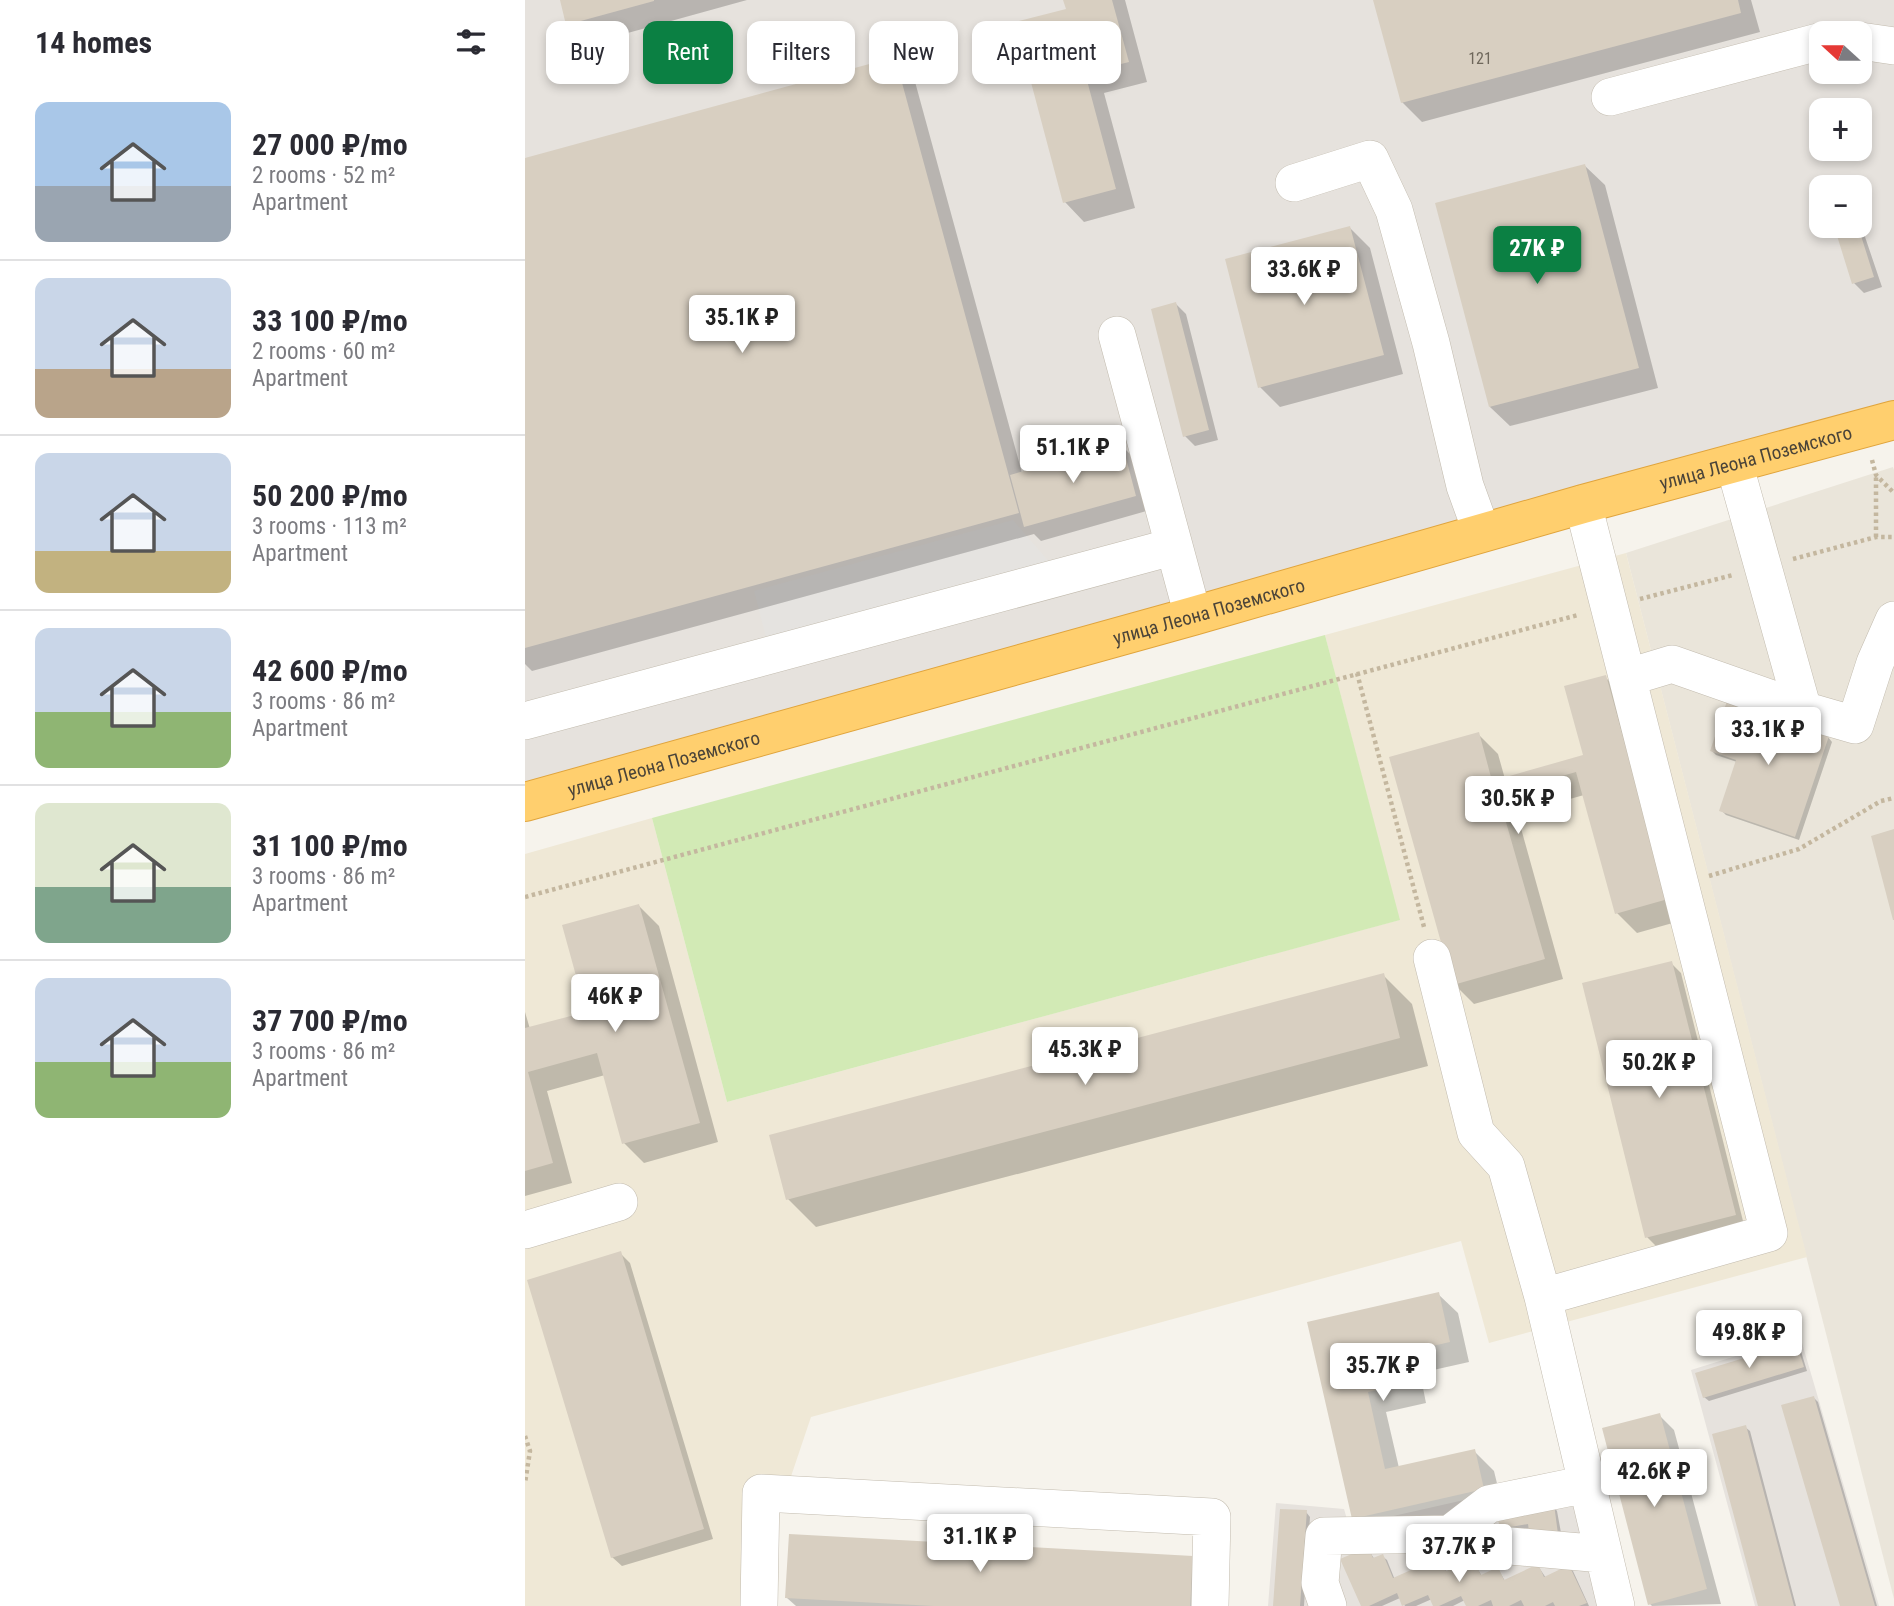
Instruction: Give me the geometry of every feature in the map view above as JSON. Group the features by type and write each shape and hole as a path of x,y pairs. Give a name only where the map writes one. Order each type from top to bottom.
{"highway":[{"name":"улица Леона Поземского","path":"525,802 1192,617 1583,503 1894,421"}],"lane":[{"path":"1873,43 1894,46"},
{"path":"1610,97 1809,44"},
{"path":"1294,183 1370,159 1394,210 1431,343 1465,486 1482,533"},
{"path":"1117,335 1192,617"},
{"path":"1734,463 1803,710"},
{"path":"1543,1297 1769,1233 1583,503"},
{"path":"525,721 1172,547"},
{"path":"1629,677 1672,664 1803,710 1855,725 1875,663 1894,620"},
{"path":"1432,958 1476,1133 1506,1166 1543,1297 1616,1606"},
{"path":"525,1230 619,1202"},
{"path":"1450,1534 1489,1504 1587,1484"},
{"path":"759,1606 761,1493 1212,1517 1210,1606"},
{"path":"1328,1606 1320,1583 1324,1536 1450,1534 1487,1544 1603,1554"}],"path":[{"path":"1876,475 1876,537"},
{"path":"525,897 1357,673 1432,958"},
{"path":"1681,885 1799,849 1881,801 1894,798"},
{"path":"525,1436 530,1451 525,1483"}],"shaded area":[{"path":"525,0 1894,0 1894,413 525,794"},
{"path":"1893,467 1894,470 1894,1599 1626,553"},
{"path":"1013,520 1050,563 773,665 754,591"},
{"path":"1626,553 1807,1257 1489,1343 1461,1241 811,1417 776,1521 773,1606 525,1606 525,854 652,818 727,1102 1399,920 1325,635"},
{"path":"1800,1336 1879,1606 1755,1606 1691,1370"},
{"path":"1579,1474 1610,1606 1268,1606 1276,1503 1344,1509 1349,1526"}],"green space":[{"path":"1325,635 1400,920 727,1102 652,818"}],"building":[{"path":"560,0 654,0 581,21 565,21"},
{"path":"1063,0 1112,0 1118,21 1019,21 1066,9"},
{"path":"1373,0 1738,0 1741,13 1401,103"},
{"path":"1121,33 1129,62 1121,64"},
{"path":"869,64 869,84 902,84 1019,513 525,648 525,158 796,84 855,84 855,68"},
{"path":"1031,84 1088,84 1116,189 1063,203"},
{"path":"1585,164 1639,368 1489,407 1435,203"},
{"path":"1350,226 1384,355 1258,388 1225,259"},
{"path":"1838,238 1862,238 1874,277 1852,284"},
{"path":"1176,302 1209,430 1183,437 1151,309"},
{"path":"1122,443 1136,496 1024,527 1010,475"},
{"path":"1606,675 1668,899 1615,914 1576,772 1498,794 1545,959 1453,985 1389,757 1479,732 1492,781 1583,755 1564,686"},
{"path":"1727,701 1829,736 1795,837 1719,811 1736,760 1710,751"},
{"path":"1894,829 1894,920 1893,920 1871,836"},
{"path":"639,904 700,1123 622,1144 597,1053 528,1072 553,1163 525,1171 525,1028 586,1012 562,925"},
{"path":"1672,961 1736,1215 1645,1238 1582,983"},
{"path":"1384,973 1400,1038 786,1200 769,1135"},
{"path":"621,1251 704,1529 611,1558 527,1280"},
{"path":"1439,1292 1450,1342 1401,1353 1408,1383 1368,1392 1385,1469 1475,1449 1484,1489 1352,1519 1307,1322"},
{"path":"1796,1342 1804,1367 1703,1398 1695,1373"},
{"path":"1814,1396 1875,1606 1840,1606 1781,1405"},
{"path":"1660,1413 1707,1589 1648,1605 1602,1428"},
{"path":"1746,1425 1794,1606 1758,1606 1712,1434"},
{"path":"1554,1504 1558,1534 1530,1539 1528,1524 1500,1529 1497,1514"},
{"path":"1280,1509 1307,1510 1300,1606 1273,1606"},
{"path":"789,1534 1193,1556 1190,1606 934,1606 785,1598"},
{"path":"1368,1547 1373,1558 1383,1554 1393,1578 1440,1557 1446,1571 1473,1559 1481,1575 1498,1567 1504,1580 1538,1564 1544,1577 1569,1565 1587,1603 1579,1606 1555,1606 1553,1602 1545,1606 1524,1606 1521,1600 1509,1606 1493,1606 1491,1600 1478,1606 1466,1606 1461,1596 1433,1606 1428,1595 1402,1606 1397,1593 1369,1606 1361,1606 1340,1559"}]}
